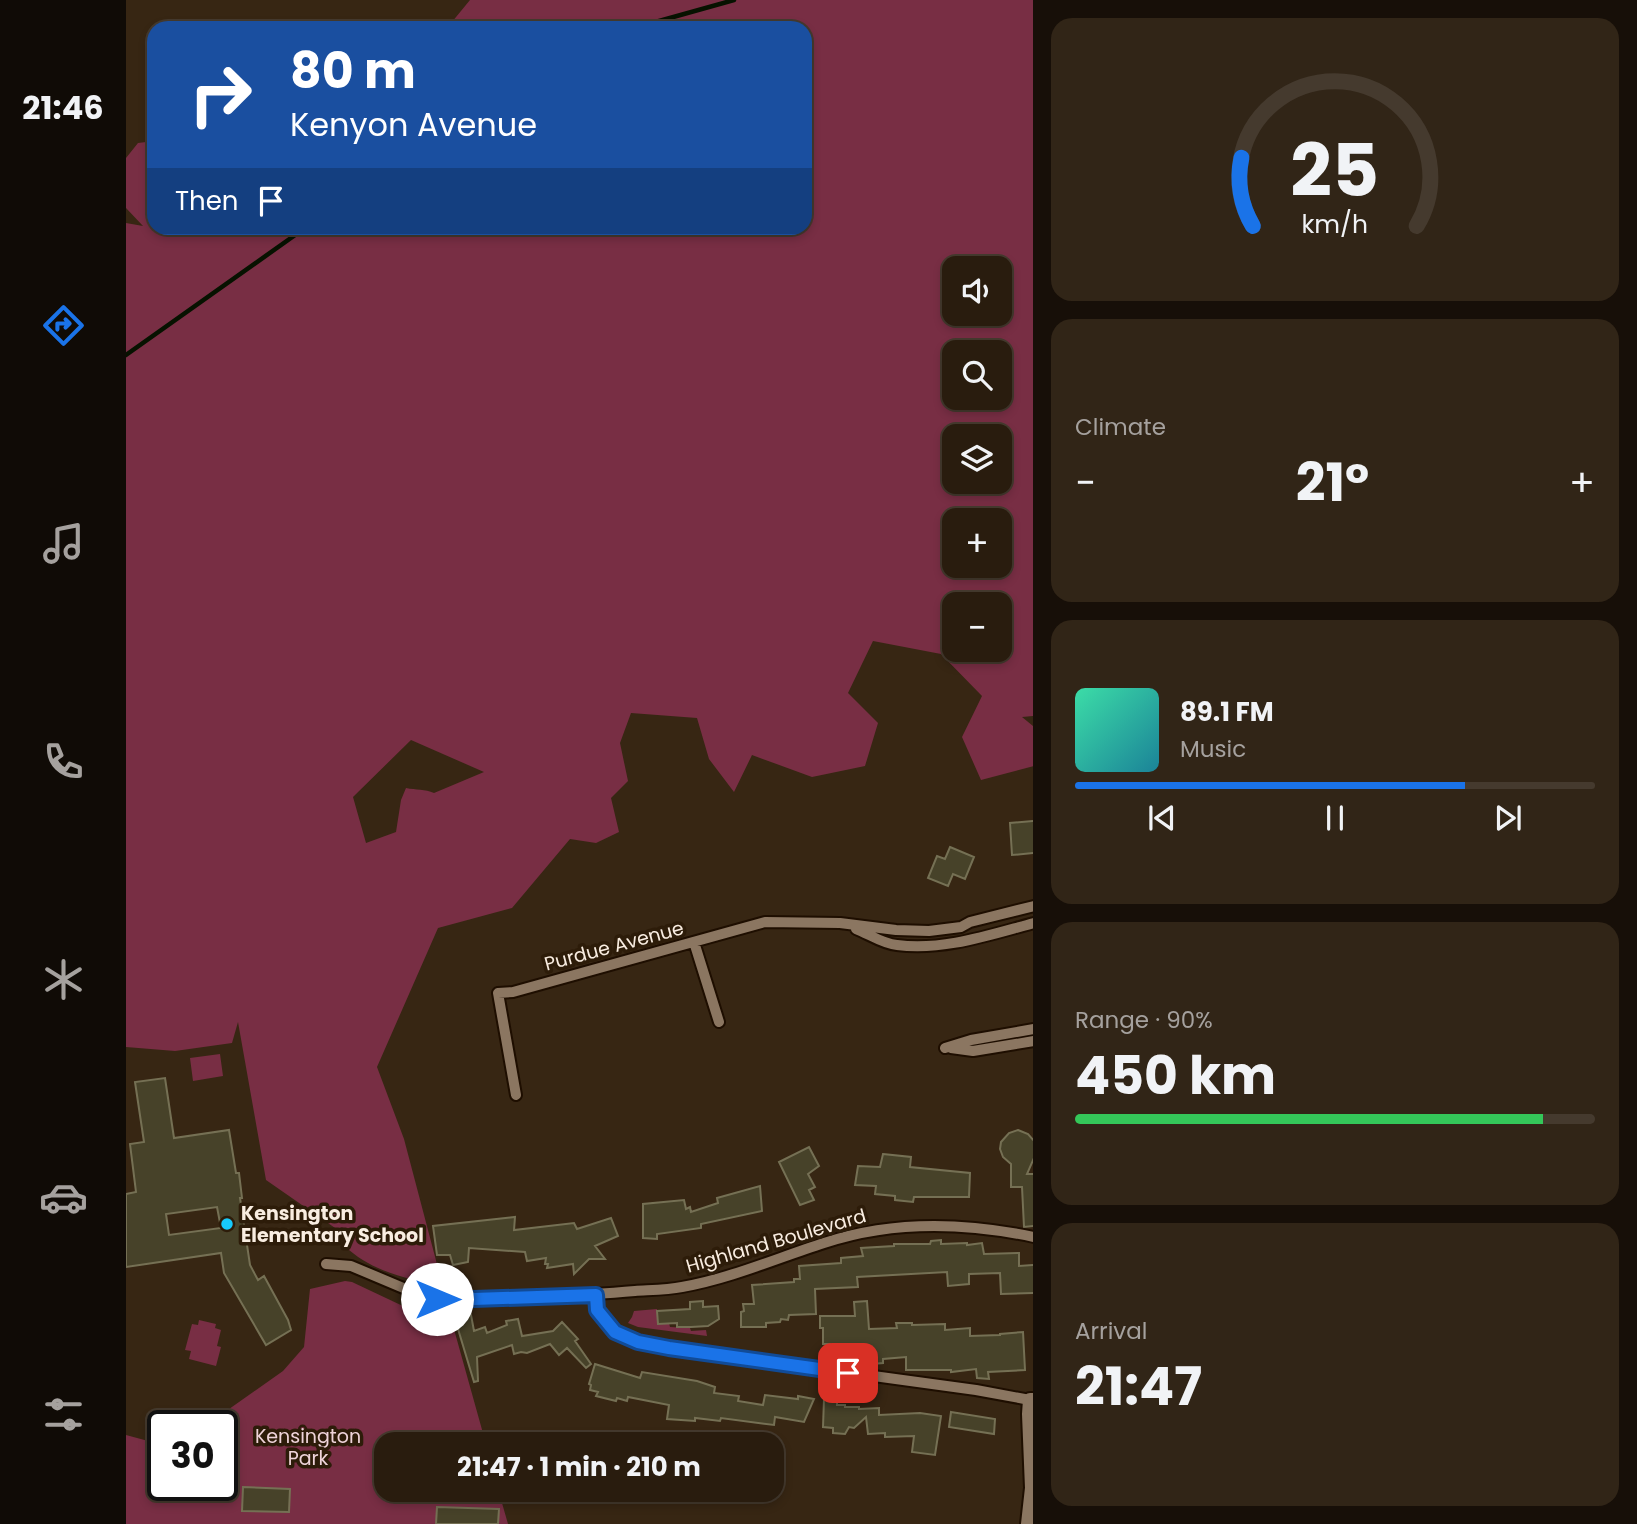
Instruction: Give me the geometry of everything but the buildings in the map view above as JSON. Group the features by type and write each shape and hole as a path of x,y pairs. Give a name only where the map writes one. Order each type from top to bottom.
{"street":[{"name":"Purdue Avenue","path":"516,1095 498,993 513,992 765,922 840,923 929,931 961,927 970,922 1033,906"},
{"name":"Purdue Avenue","path":"840,923 894,945 936,946 1033,923"},
{"path":"695,942 719,1022"},
{"path":"1033,1029 971,1040 945,1048 973,1051 1033,1041"},
{"name":"Highland Boulevard","path":"326,1264 351,1266 420,1295 444,1300 596,1295 681,1287 738,1274 825,1242 878,1229 930,1224 1033,1237"},
{"path":"596,1295 597,1310 615,1332 638,1342 1032,1400 1029,1414 1033,1488 1028,1524"}],"green space":[{"path":"470,0 1033,0 1033,716 1022,717 1033,726 1033,766 981,780 962,737 982,696 949,662 1012,662 1012,592 942,592 942,655 873,641 848,693 878,723 865,766 812,777 752,755 734,792 709,759 697,718 631,713 620,743 628,781 611,798 619,832 596,843 570,839 512,908 438,928 377,1067 404,1139 443,1287 394,1274 359,1258 349,1250 348,1237 266,1180 238,1022 232,1043 175,1051 126,1047 126,223 143,226 126,208 126,158 138,143 147,142 147,235 812,235 812,21 453,21","holes":["411,740 484,772 434,793 406,788 401,800 396,832 366,843 353,797"]},
{"path":"220,1054 223,1076 193,1081 190,1058"},
{"name":"Kensington Park","path":"345,1281 352,1282 405,1307 450,1315 483,1432 374,1432 374,1502 502,1502 508,1524 126,1524 126,1435 147,1441 147,1501 238,1501 238,1410 228,1410 283,1371 304,1347 310,1289"},
{"path":"657,1309 658,1324 669,1323 670,1327 690,1328 691,1331 706,1330 707,1336 638,1327 628,1323 634,1311"},
{"path":"199,1320 216,1324 215,1328 221,1330 217,1346 221,1347 216,1366 189,1359 191,1351 185,1350 192,1324 198,1325"}],"waterway":[{"path":"659,21 734,0"},
{"path":"126,355 295,235"}],"place":[{"name":"Kensington Elementary School","path":"227,1224"}],"route":[{"path":"437,1299 596,1295 597,1310 615,1332 638,1342 848,1373"}]}
